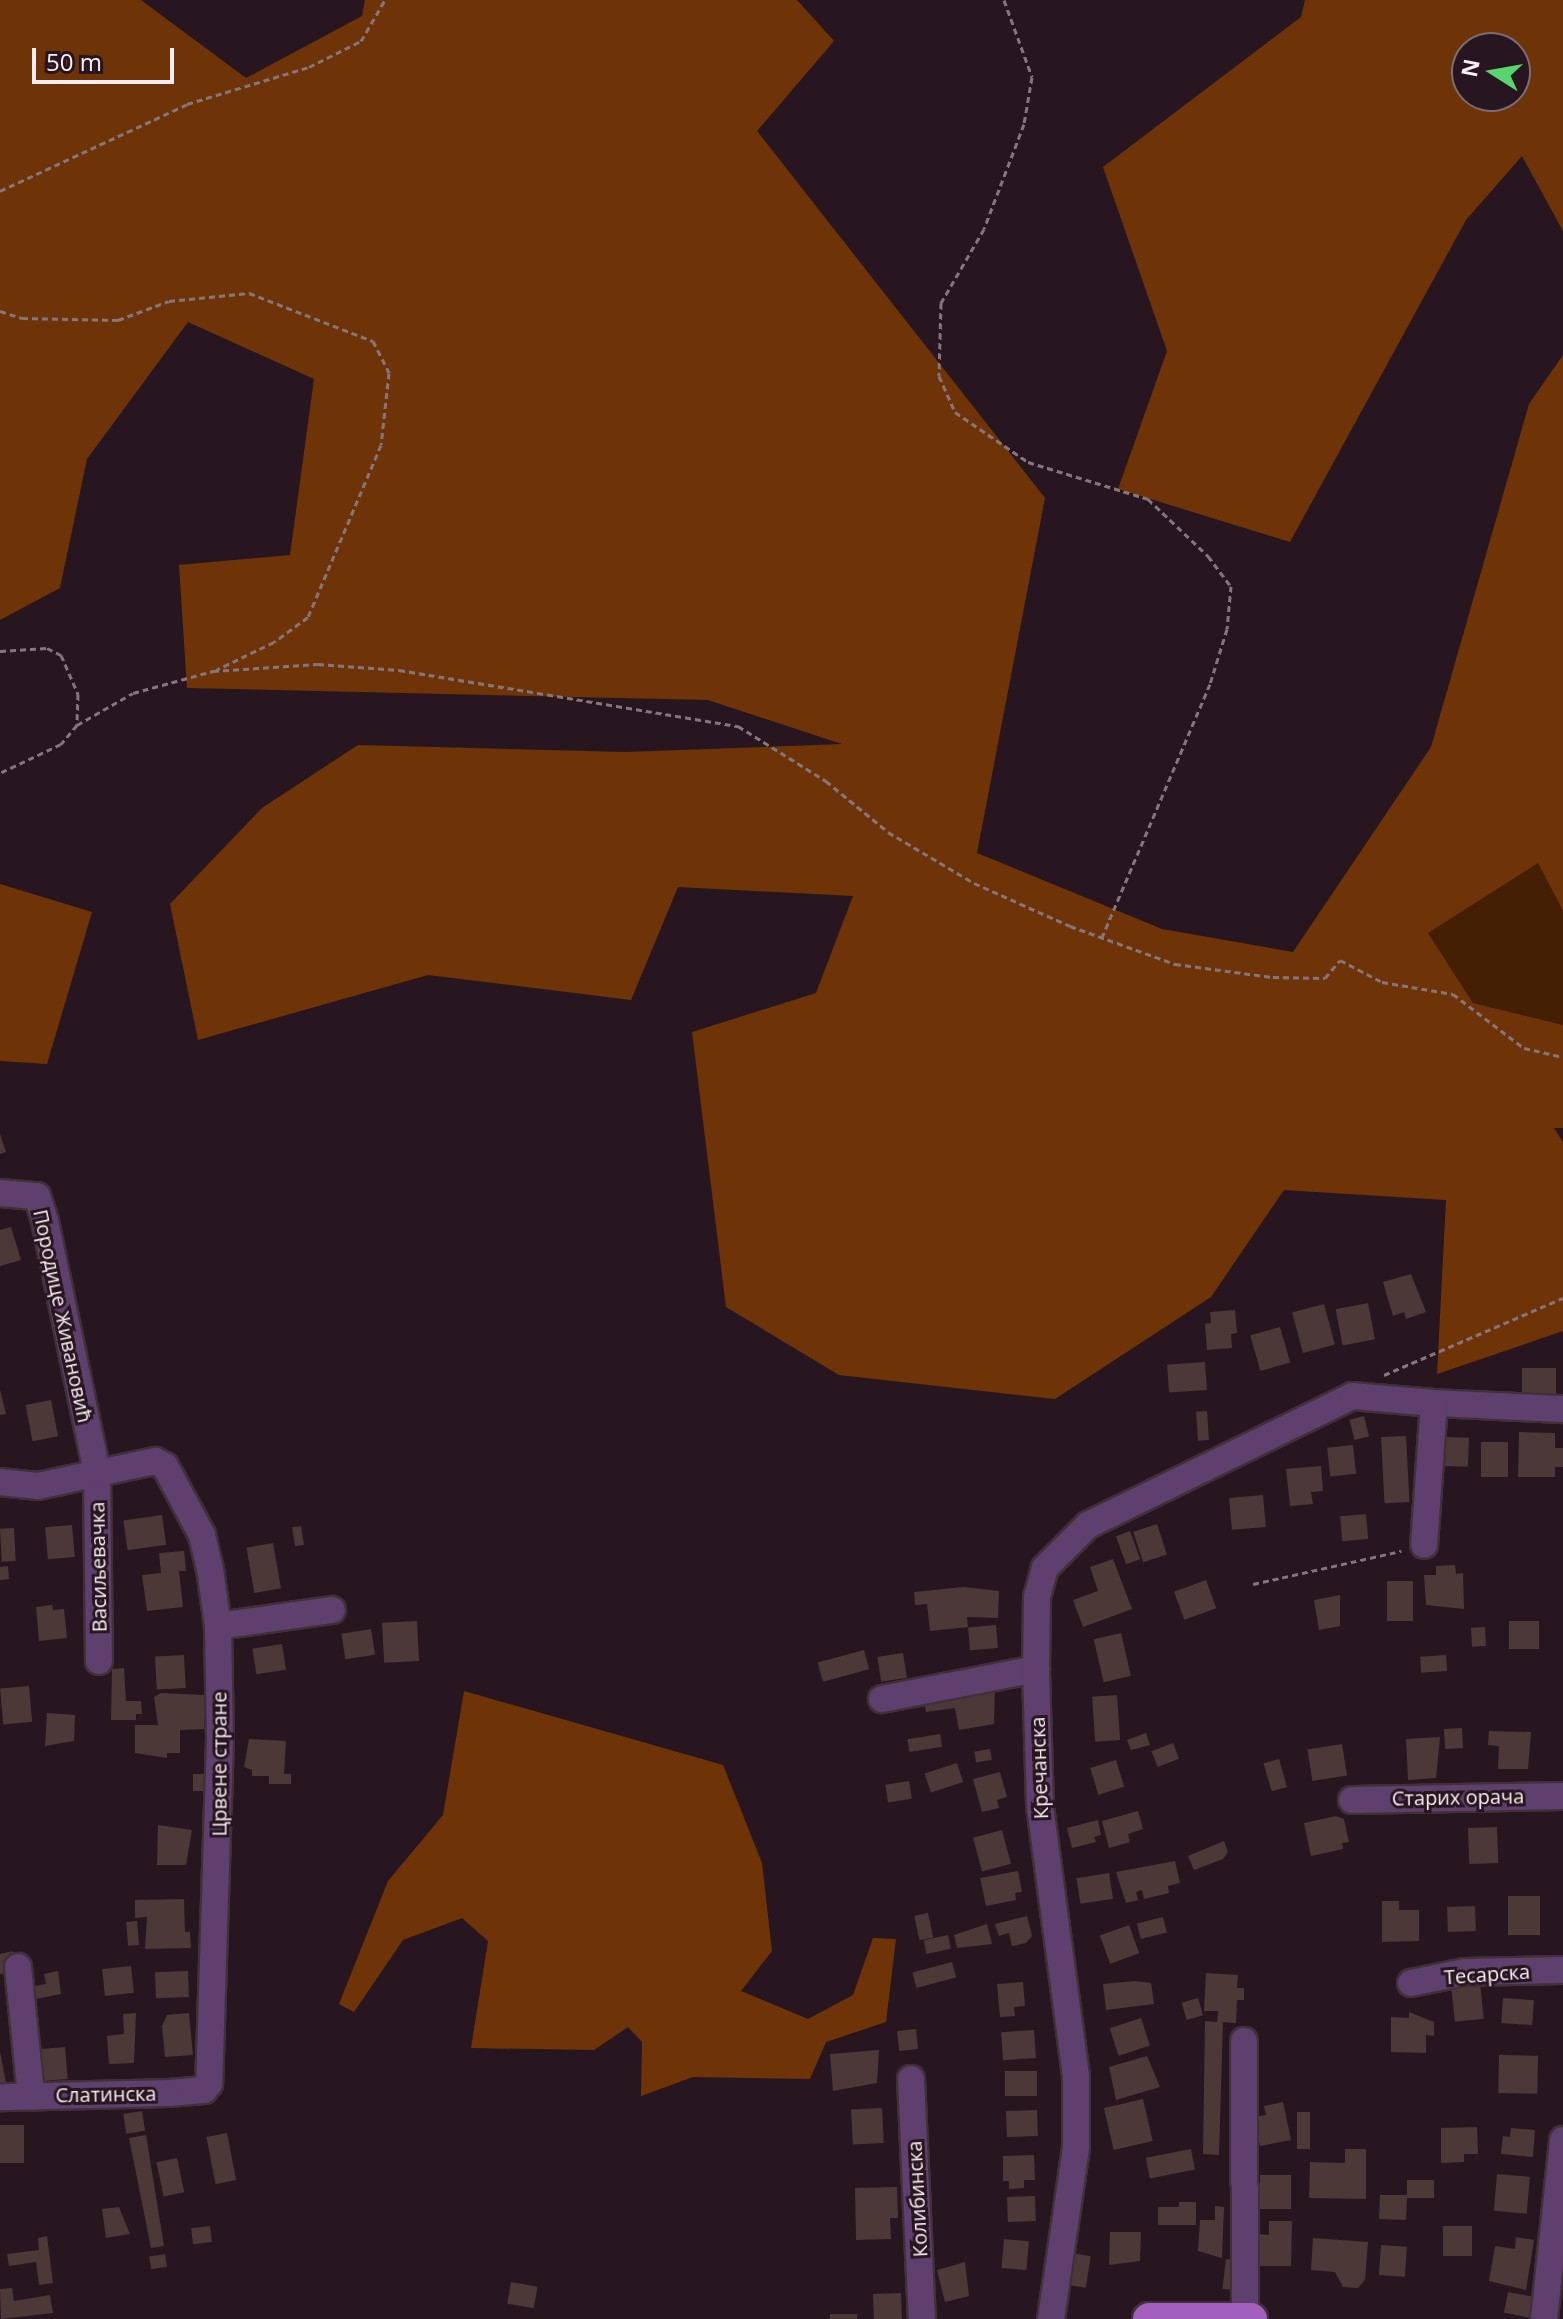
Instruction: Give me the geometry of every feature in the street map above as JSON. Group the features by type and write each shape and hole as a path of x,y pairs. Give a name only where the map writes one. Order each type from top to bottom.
{"main road":[{"path":"1149,2319 1248,2319"}],"street":[{"name":"Породице Живановић","path":"0,1193 37,1196 97,1473"},
{"name":"Кречанска","path":"1051,2319 1076,2147 1076,2076 1044,1855 1036,1669 1037,1597 1045,1568 1062,1545 1088,1525 1190,1471 1352,1396 1434,1403"},
{"path":"1424,1545 1434,1403 1563,1409"},
{"name":"Црвене стране","path":"97,1473 155,1461 165,1466 202,1535 218,1626 219,1860 209,2084"},
{"path":"0,1482 38,1486 97,1473"},
{"name":"Васиљевачка","path":"97,1473 99,1661"},
{"path":"218,1626 332,1610"},
{"path":"882,1699 1036,1669"},
{"name":"Старих орача","path":"1352,1800 1563,1796"},
{"path":"18,1967 31,2096"},
{"name":"Тесарска","path":"1411,1983 1465,1972 1563,1970"},
{"path":"1244,2041 1248,2319"},
{"name":"Колибинска","path":"911,2079 922,2319"},
{"name":"Слатинска","path":"0,2097 169,2093 204,2090 209,2084"},
{"path":"1544,2319 1563,2140"}],"path":[{"path":"0,191 187,104 322,61 361,41 385,0"},
{"path":"1004,0 1032,77 1024,124 984,229 941,303 939,376 955,412 1028,462 1148,499 1231,586 1227,629 1210,684 1102,937"},
{"path":"0,311 22,318 118,320 169,301 249,293 373,341 389,373 381,445 308,617 274,642 213,671 168,688 133,693 77,725 61,744 0,773"},
{"path":"0,651 23,646 61,655 78,694 77,725"},
{"path":"213,671 318,664 399,670 738,726 826,781 888,832 974,883 1102,937 1175,964 1273,977 1325,978 1340,960 1382,982 1453,994 1524,1048 1563,1057"},
{"path":"1382,1375 1563,1298"},
{"path":"1253,1584 1424,1545"}],"shaded area":[{"path":"0,0 141,0 246,78 362,16 365,0 797,0 834,41 757,131 1045,498 977,853 1162,929 1293,952 1431,747 1529,404 1563,355 1563,911 1538,863 1428,933 1473,1003 1563,1025 1563,1128 1554,1128 1563,1142 1563,1331 1437,1374 1446,1200 1284,1190 1211,1297 1055,1399 839,1375 726,1307 692,1032 816,993 853,896 678,887 631,1000 428,975 198,1040 170,904 262,808 358,745 626,752 842,744 708,700 187,688 179,565 290,555 314,379 188,322 87,459 60,588 0,620"},
{"path":"1305,0 1563,0 1563,231 1522,156 1466,220 1290,542 1118,489 1167,351 1103,167 1301,17"},
{"path":"1538,863 1563,911 1563,1025 1473,1003 1428,933"},
{"path":"0,884 92,912 47,1064 0,1061"},
{"path":"464,1691 723,1765 762,1863 772,1951 741,1991 808,2019 853,1995 873,1938 896,1939 886,2022 826,2042 810,2079 693,2077 641,2096 642,2042 628,2027 594,2050 471,2048 488,1941 462,1918 403,1940 354,2012 339,2004 388,1881 443,1815"}],"building":[{"path":"0,1134 6,1152 0,1154"},
{"path":"11,1227 21,1260 0,1266 0,1230"},
{"path":"1411,1274 1426,1312 1406,1319 1404,1312 1393,1316 1383,1282"},
{"path":"1368,1303 1375,1339 1343,1346 1336,1309"},
{"path":"1324,1304 1335,1345 1303,1353 1292,1313"},
{"path":"1235,1310 1237,1333 1231,1334 1232,1348 1207,1350 1205,1324 1211,1323 1210,1312"},
{"path":"1280,1327 1290,1363 1260,1371 1250,1336"},
{"path":"1205,1362 1207,1390 1169,1393 1167,1365"},
{"path":"1522,1368 1556,1368 1556,1395 1522,1395"},
{"path":"0,1390 6,1414 0,1415"},
{"path":"51,1400 58,1436 33,1441 25,1405"},
{"path":"1207,1411 1209,1440 1198,1441 1196,1412"},
{"path":"1364,1416 1369,1436 1355,1440 1349,1420"},
{"path":"1519,1432 1555,1433 1555,1448 1563,1448 1563,1467 1555,1467 1555,1477 1518,1477"},
{"path":"1406,1436 1409,1502 1384,1503 1381,1437"},
{"path":"1446,1437 1469,1438 1468,1467 1445,1466"},
{"path":"1481,1442 1508,1442 1508,1477 1481,1477"},
{"path":"1353,1445 1356,1474 1330,1477 1327,1448"},
{"path":"1321,1466 1323,1491 1311,1492 1313,1504 1290,1506 1286,1469"},
{"path":"1263,1495 1266,1527 1232,1530 1229,1498"},
{"path":"1366,1514 1368,1539 1342,1541 1340,1516"},
{"path":"162,1515 166,1545 128,1550 123,1520"},
{"path":"1157,1524 1167,1554 1143,1562 1133,1532"},
{"path":"72,1525 75,1557 48,1559 45,1527"},
{"path":"301,1526 304,1545 295,1546 292,1527"},
{"path":"14,1528 16,1561 2,1562 0,1529"},
{"path":"1130,1531 1140,1559 1126,1564 1116,1536"},
{"path":"273,1543 281,1588 254,1593 246,1548"},
{"path":"184,1551 186,1571 179,1571 183,1607 147,1611 142,1575 161,1573 159,1553"},
{"path":"1113,1559 1132,1609 1083,1627 1073,1600 1098,1591 1090,1567"},
{"path":"1455,1565 1456,1574 1463,1573 1464,1609 1426,1605 1424,1575 1436,1575 1436,1566"},
{"path":"8,1566 9,1579 0,1580 0,1567"},
{"path":"1206,1580 1216,1608 1184,1620 1174,1592"},
{"path":"1387,1581 1413,1581 1413,1621 1387,1621"},
{"path":"964,1587 999,1591 998,1618 967,1617 968,1627 930,1631 927,1604 915,1605 914,1592"},
{"path":"1340,1595 1340,1626 1319,1630 1314,1600"},
{"path":"52,1605 53,1610 64,1609 67,1638 39,1641 36,1607"},
{"path":"417,1621 419,1661 384,1663 382,1623"},
{"path":"1509,1621 1539,1621 1539,1649 1509,1649"},
{"path":"996,1625 998,1648 970,1650 968,1627"},
{"path":"1485,1627 1486,1646 1472,1647 1471,1628"},
{"path":"371,1629 375,1655 345,1659 341,1634"},
{"path":"1121,1633 1131,1676 1104,1682 1094,1639"},
{"path":"282,1644 286,1670 256,1674 252,1649"},
{"path":"864,1650 869,1669 823,1682 818,1662"},
{"path":"903,1653 907,1678 881,1682 877,1657"},
{"path":"184,1655 186,1688 157,1689 155,1657"},
{"path":"1446,1655 1447,1671 1421,1673 1420,1657"},
{"path":"124,1668 126,1701 141,1701 142,1714 136,1714 136,1720 111,1720 112,1669"},
{"path":"995,1683 994,1724 959,1730 955,1708 926,1712 923,1696 953,1691 954,1698 968,1696 967,1687"},
{"path":"29,1686 32,1722 3,1724 0,1689"},
{"path":"161,1693 204,1695 204,1729 180,1730 180,1753 167,1753 167,1758 135,1753 135,1725 158,1725 154,1697"},
{"path":"1117,1695 1120,1740 1095,1742 1092,1697"},
{"path":"47,1713 75,1715 74,1741 45,1746"},
{"path":"1462,1728 1463,1748 1445,1749 1444,1729"},
{"path":"1489,1731 1531,1732 1528,1769 1498,1769 1499,1746 1488,1745"},
{"path":"1146,1733 1150,1745 1131,1750 1127,1740"},
{"path":"940,1734 942,1747 909,1752 907,1739"},
{"path":"1440,1737 1436,1778 1408,1780 1406,1739"},
{"path":"249,1739 286,1741 284,1774 291,1774 291,1784 269,1784 269,1776 252,1776 252,1770 244,1767"},
{"path":"1173,1743 1179,1759 1158,1767 1152,1751"},
{"path":"1342,1744 1347,1776 1312,1781 1307,1749"},
{"path":"990,1749 992,1760 976,1763 974,1752"},
{"path":"1279,1759 1287,1787 1272,1791 1264,1763"},
{"path":"1116,1760 1124,1787 1098,1795 1090,1768"},
{"path":"957,1763 963,1782 931,1793 925,1774"},
{"path":"1000,1772 1007,1797 997,1800 999,1808 982,1812 973,1779"},
{"path":"193,1774 206,1774 206,1791 193,1791"},
{"path":"909,1781 912,1799 888,1803 885,1785"},
{"path":"1138,1811 1143,1829 1128,1834 1130,1842 1109,1848 1102,1821"},
{"path":"1336,1816 1344,1819 1349,1842 1342,1843 1343,1849 1311,1856 1304,1823"},
{"path":"1098,1820 1101,1835 1094,1837 1096,1842 1072,1848 1067,1828"},
{"path":"158,1825 192,1830 186,1865 157,1865"},
{"path":"1497,1827 1498,1863 1469,1864 1468,1828"},
{"path":"1002,1830 1011,1864 982,1872 973,1838"},
{"path":"1224,1841 1228,1852 1223,1859 1194,1870 1188,1856"},
{"path":"1175,1861 1180,1883 1168,1886 1169,1893 1144,1899 1142,1890 1136,1892 1138,1900 1126,1903 1116,1872"},
{"path":"1018,1871 1022,1892 1015,1893 1016,1900 986,1906 980,1878"},
{"path":"1109,1873 1113,1899 1080,1904 1076,1878"},
{"path":"1508,1896 1540,1896 1540,1935 1508,1935"},
{"path":"184,1899 185,1932 190,1932 191,1948 145,1949 147,1917 135,1918 135,1900"},
{"path":"1382,1901 1399,1901 1399,1910 1419,1910 1419,1941 1382,1942"},
{"path":"1475,1906 1476,1931 1448,1932 1447,1907"},
{"path":"928,1913 933,1937 920,1940 914,1916"},
{"path":"1027,1916 1032,1936 1026,1943 1012,1946 1009,1933 999,1936 995,1924"},
{"path":"1163,1917 1167,1933 1141,1939 1137,1924"},
{"path":"137,1921 139,1945 128,1946 126,1922"},
{"path":"987,1924 992,1944 957,1948 954,1935"},
{"path":"1129,1925 1139,1953 1110,1964 1100,1936"},
{"path":"948,1935 951,1949 926,1954 924,1940"},
{"path":"13,1951 16,1972 0,1974 0,1954"},
{"path":"952,1962 956,1977 917,1988 912,1973"},
{"path":"131,1966 134,1993 105,1996 102,1969"},
{"path":"58,1971 61,1994 36,1999 34,1986 46,1984 44,1974"},
{"path":"188,1971 189,1997 156,1998 155,1972"},
{"path":"1206,1973 1238,1975 1237,1988 1244,1988 1244,2000 1237,2000 1236,2023 1223,2022 1219,2155 1203,2154 1205,2021 1217,2022 1218,2011 1204,2011"},
{"path":"1023,1982 1025,2006 1014,2007 1015,2016 1000,2017 997,1984"},
{"path":"1151,1983 1154,2004 1106,2010 1103,1984"},
{"path":"1480,1983 1484,2019 1455,2022 1451,1986"},
{"path":"1198,1998 1203,2015 1187,2020 1182,2003"},
{"path":"1503,1998 1534,2000 1532,2025 1501,2023"},
{"path":"1409,2012 1434,2022 1434,2036 1426,2035 1426,2053 1391,2052 1391,2017 1409,2018"},
{"path":"136,2013 134,2063 109,2064 107,2036 124,2034 123,2014"},
{"path":"189,2013 193,2055 165,2057 162,2026 167,2015"},
{"path":"1141,2018 1150,2046 1119,2056 1110,2028"},
{"path":"916,2029 918,2049 899,2051 897,2031"},
{"path":"1034,2030 1036,2058 1003,2060 1001,2032"},
{"path":"65,2047 68,2079 41,2081 38,2049"},
{"path":"879,2050 877,2083 833,2091 830,2054"},
{"path":"0,2051 6,2083 0,2083"},
{"path":"1499,2055 1538,2056 1537,2094 1498,2093"},
{"path":"1147,2056 1160,2087 1116,2100 1109,2067"},
{"path":"1005,2071 1037,2071 1037,2096 1005,2096"},
{"path":"1143,2099 1153,2141 1114,2150 1104,2108"},
{"path":"1283,2102 1291,2140 1260,2146 1254,2117 1266,2115 1264,2106"},
{"path":"882,2108 884,2143 853,2145 851,2110"},
{"path":"1037,2110 1038,2136 1007,2137 1006,2111"},
{"path":"142,2111 145,2131 126,2134 123,2114"},
{"path":"1297,2112 1310,2112 1310,2149 1297,2149"},
{"path":"0,2125 24,2125 24,2163 0,2163"},
{"path":"1477,2127 1478,2154 1464,2154 1464,2162 1441,2163 1441,2128"},
{"path":"1511,2128 1535,2130 1533,2157 1501,2154 1503,2136 1510,2137"},
{"path":"227,2133 236,2180 216,2184 206,2137"},
{"path":"146,2135 164,2246 151,2248 129,2138"},
{"path":"1191,2149 1195,2170 1150,2178 1146,2158"},
{"path":"1345,2149 1366,2149 1366,2199 1309,2198 1310,2162 1345,2163"},
{"path":"1034,2155 1035,2180 1024,2180 1024,2188 1009,2189 1009,2181 1003,2181 1003,2156"},
{"path":"177,2158 184,2192 164,2197 156,2162"},
{"path":"1497,2174 1530,2177 1527,2214 1494,2211"},
{"path":"1260,2175 1291,2175 1291,2209 1260,2209"},
{"path":"1407,2180 1434,2180 1434,2198 1407,2198 1406,2220 1379,2219 1380,2195 1407,2195"},
{"path":"897,2187 898,2218 890,2218 891,2239 856,2240 855,2188"},
{"path":"1035,2196 1036,2221 1008,2222 1007,2197"},
{"path":"1179,2202 1196,2202 1196,2225 1158,2225 1158,2207 1179,2207"},
{"path":"1215,2206 1224,2207 1222,2258 1198,2251 1200,2220 1215,2220"},
{"path":"119,2207 130,2234 106,2238 102,2209"},
{"path":"1269,2221 1292,2221 1291,2266 1255,2266 1256,2234 1269,2235"},
{"path":"210,2226 212,2242 193,2244 191,2228"},
{"path":"1443,2226 1472,2226 1472,2256 1443,2256"},
{"path":"1110,2232 1141,2232 1140,2261 1109,2265"},
{"path":"47,2236 53,2283 39,2285 36,2262 9,2266 7,2254 39,2250 38,2238"},
{"path":"1516,2237 1534,2240 1526,2290 1489,2281 1495,2246 1515,2249"},
{"path":"1313,2238 1368,2242 1365,2280 1358,2288 1343,2287 1335,2272 1311,2270"},
{"path":"1004,2239 1029,2241 1026,2270 1001,2268"},
{"path":"1381,2245 1407,2247 1405,2277 1379,2275"},
{"path":"1071,2253 1091,2256 1086,2288 1066,2285"},
{"path":"165,2254 167,2267 151,2269 149,2257"},
{"path":"1226,2259 1242,2261 1238,2291 1222,2289"},
{"path":"965,2262 969,2296 945,2302 937,2270"},
{"path":"511,2282 538,2287 534,2308 507,2304"},
{"path":"12,2288 14,2301 50,2295 53,2313 1,2319 0,2289"},
{"path":"1508,2292 1539,2298 1535,2319 1504,2313"},
{"path":"901,2293 902,2319 874,2319 873,2294"},
{"path":"830,2314 857,2314 857,2319 830,2319"}]}
